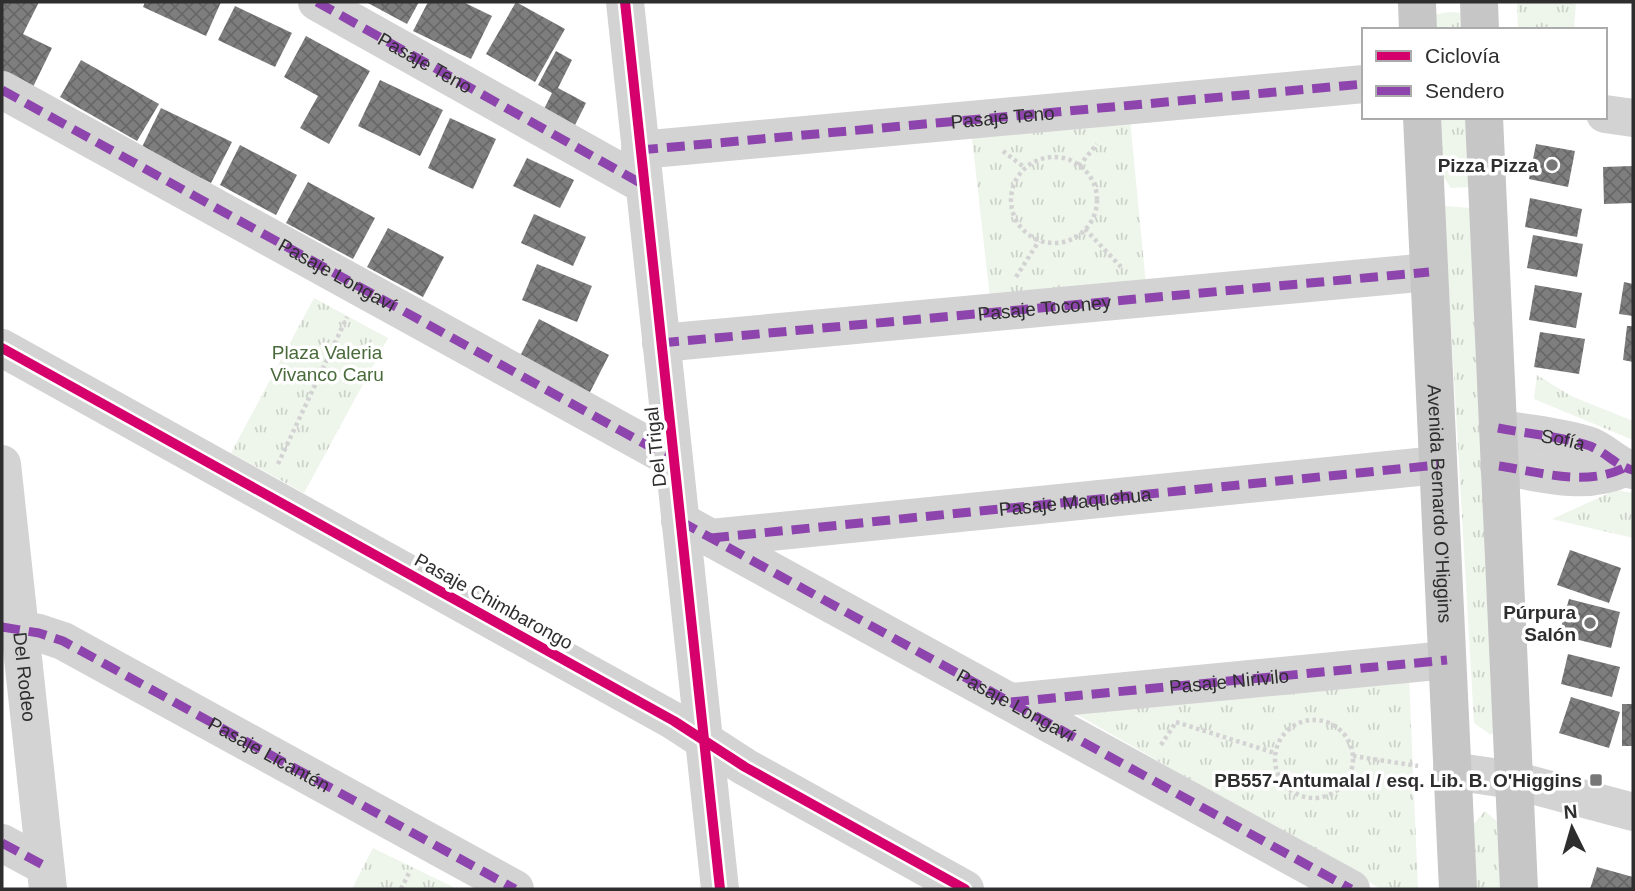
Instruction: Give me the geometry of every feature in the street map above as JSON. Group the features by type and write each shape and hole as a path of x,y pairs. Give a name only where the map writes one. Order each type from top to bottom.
{"main road":[{"path":"1416,2 1418,28"},
{"name":"Avenida Bernardo O'Higgins","path":"1422,119 1447,660 1436,769 1458,889"},
{"path":"1484,119 1519,889"},
{"path":"1426,191 1457,200 1473,198 1487,192"}],"street":[{"name":"Pasaje Teno","path":"317,2 642,167 1362,84"},
{"name":"Del Trigal","path":"625,2 674,460 696,529 704,740 720,889"},
{"name":"Pasaje Longaví","path":"2,89 674,460"},
{"path":"1607,114 1633,118"},
{"name":"Pasaje Toconey","path":"661,343 1429,272"},
{"name":"Pasaje Chimbarongo","path":"2,348 674,721 745,767 965,889"},
{"name":"Sofía","path":"1497,428 1589,446 1629,469"},
{"name":"Del Rodeo","path":"2,464 11,629 47,878"},
{"name":"Pasaje Maquehua","path":"696,529 1438,465"},
{"name":"Sofía","path":"1499,466 1588,478 1629,469"},
{"name":"Pasaje Longaví","path":"696,529 1351,889"},
{"name":"Pasaje Licantén","path":"11,629 63,640 515,889"},
{"name":"Pasaje Nirivilo","path":"1012,702 1447,660"},
{"path":"1436,769 1513,780 1633,812"},
{"path":"2,843 47,878"}],"path":[{"path":"1051,158 1066,159 1079,166 1092,183 1097,204 1093,218 1085,229 1074,238 1061,243 1039,241 1023,230 1015,219 1011,192 1016,179 1025,168 1037,160 1051,158"},
{"path":"264,494 361,288"},
{"path":"1167,687 1176,722 1275,753"},
{"path":"1319,720 1332,724 1343,732 1351,743 1352,770 1346,782 1334,793 1308,798 1283,783 1276,767 1275,753 1283,735 1293,726 1319,720"},
{"path":"1353,756 1436,769"}],"green space":[{"path":"1517,2 1576,2 1574,28 1518,28"},
{"path":"1464,13 1465,28 1432,28 1431,15"},
{"path":"1129,109 1146,285 990,298 971,129"},
{"path":"1438,119 1471,119 1469,187 1451,188 1442,175"},
{"path":"1444,206 1471,208 1503,723 1491,735 1474,723"},
{"name":"Plaza Valeria Vivanco Caru","path":"314,298 388,338 304,493 231,453"},
{"path":"1537,375 1571,396 1633,421 1633,440 1534,399"},
{"path":"1616,490 1633,493 1633,538 1552,519"},
{"path":"1409,676 1418,889 1381,889 1064,707"},
{"path":"1485,811 1499,823 1502,889 1475,889 1471,827"},
{"path":"373,848 453,887 452,889 352,889"}],"building":[{"path":"2,2 39,2 23,34 52,48 32,89 2,74"},
{"path":"145,2 221,2 206,36 143,7"},
{"path":"366,2 419,2 407,24"},
{"path":"428,2 463,2 492,16 471,59 413,31"},
{"path":"516,2 565,29 535,82 486,54"},
{"path":"235,6 292,33 275,67 218,40"},
{"path":"306,36 370,71 329,144 300,128 318,96 284,77"},
{"path":"556,51 572,60 558,88 586,103 569,137 538,121 552,93 538,85"},
{"path":"81,60 159,104 137,141 60,97"},
{"path":"380,80 443,110 420,156 358,126"},
{"path":"161,108 232,142 211,183 141,149"},
{"path":"450,118 496,139 473,189 428,168"},
{"name":"Pizza Pizza","path":"1536,144 1575,151 1568,187 1529,179"},
{"path":"240,145 297,175 276,215 220,185"},
{"path":"527,158 574,180 560,208 513,186"},
{"path":"1633,166 1633,203 1604,204 1603,167"},
{"path":"308,182 375,218 353,259 286,223"},
{"path":"1530,198 1582,209 1577,237 1525,227"},
{"path":"534,214 586,237 573,266 521,243"},
{"path":"388,228 444,257 423,297 367,267"},
{"path":"1533,235 1583,244 1577,277 1527,268"},
{"path":"537,264 592,286 577,322 522,300"},
{"path":"1624,282 1633,284 1633,316 1619,314"},
{"path":"1535,285 1582,293 1576,328 1529,320"},
{"path":"539,319 609,355 587,398 517,362"},
{"path":"1627,326 1633,326 1633,362 1623,360"},
{"path":"1540,332 1585,339 1579,374 1534,367"},
{"path":"1570,550 1621,568 1609,603 1557,585"},
{"name":"Púrpura Salón","path":"1569,599 1620,612 1611,648 1559,635"},
{"path":"1568,654 1620,667 1612,697 1561,684"},
{"path":"1571,697 1620,712 1609,748 1559,733"},
{"path":"1622,704 1633,704 1633,746 1622,746"},
{"path":"1597,867 1633,877 1633,889 1590,889"}],"marked path":[{"path":"317,2 644,185"},
{"path":"640,150 1362,84"},
{"path":"2,90 674,460"},
{"path":"661,343 1429,272"},
{"path":"1498,428 1556,437 1590,446 1633,470"},
{"path":"711,538 1438,465"},
{"path":"1499,466 1578,477 1594,477 1624,468"},
{"path":"680,521 1351,889"},
{"path":"2,627 39,633 63,641 515,889"},
{"path":"1011,702 1447,660"},
{"path":"2,843 45,866"}],"cycle path":[{"path":"625,2 720,889"},
{"path":"2,348 674,721 745,767 965,889"}],"place":[{"name":"Pizza Pizza","path":"1552,165"},
{"name":"Púrpura Salón","path":"1590,623"},
{"name":"PB557-Antumalal / esq. Lib. B. O'Higgins","path":"1596,780"}]}
